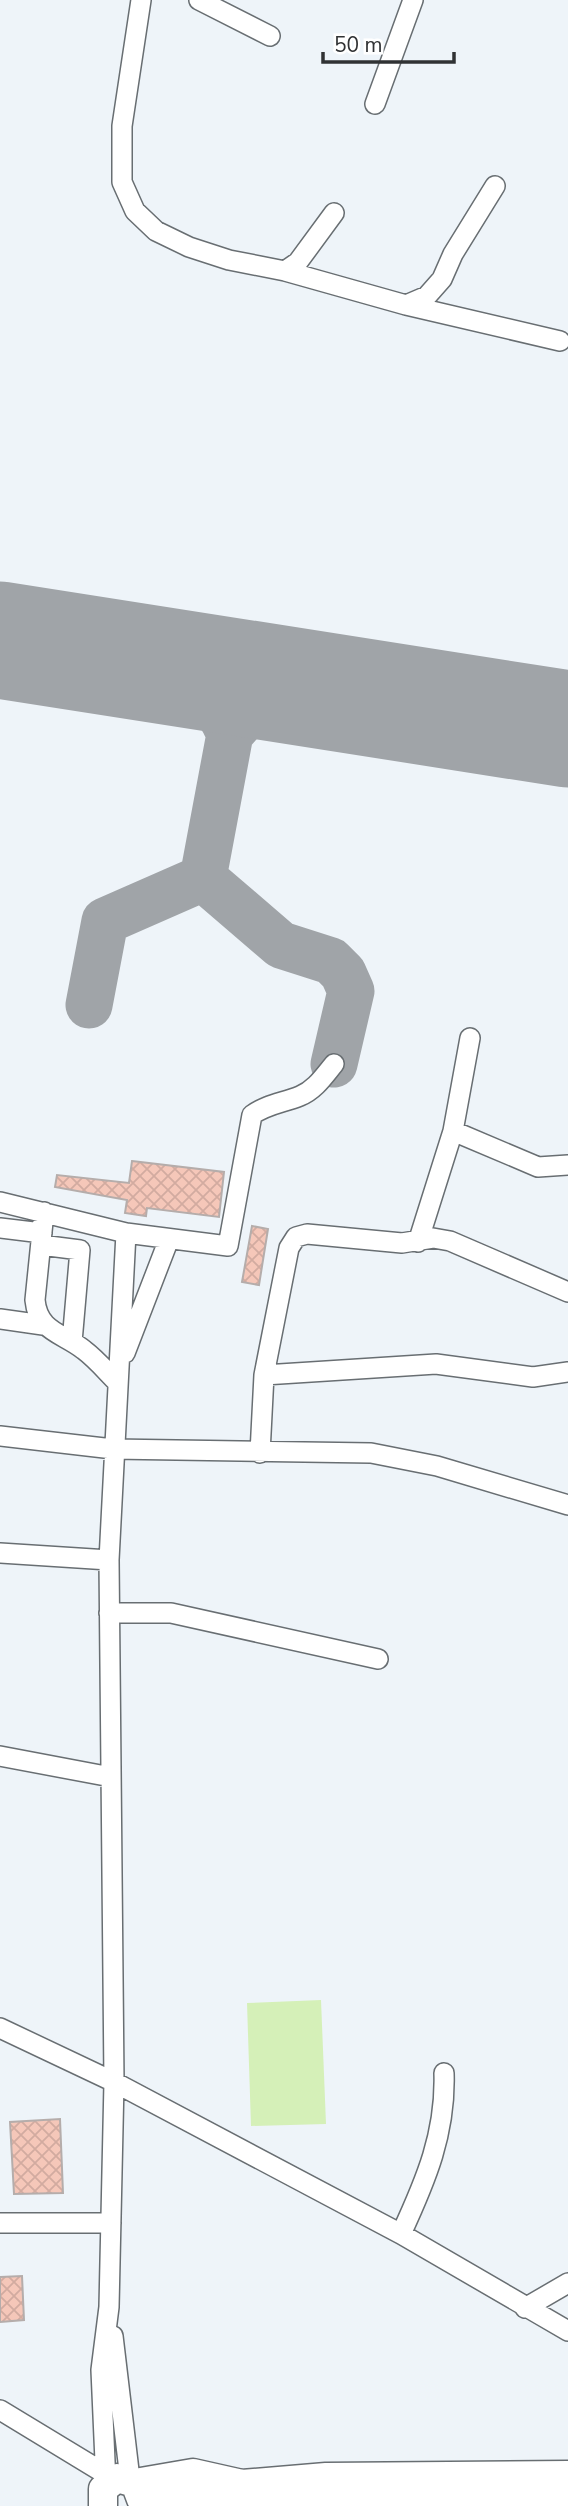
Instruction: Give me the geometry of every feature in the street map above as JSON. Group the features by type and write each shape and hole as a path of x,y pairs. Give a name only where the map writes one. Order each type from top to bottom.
{"highway":[{"path":"118,2492 193,2473 242,2484 326,2477 568,2475"},
{"path":"118,2492 186,2500 377,2502 568,2498"}],"street":[{"path":"141,0 122,126 122,182 135,211 156,231 188,247 229,260 285,271 406,305 560,341"},
{"path":"199,0 270,36"},
{"path":"375,104 412,0"},
{"path":"406,305 427,296 442,279 453,254 495,186"},
{"path":"285,271 298,262 334,213"},
{"path":"418,1242 453,1131 470,1038"},
{"path":"0,1202 127,1233 228,1246 252,1115 270,1105 303,1095 317,1085 334,1064"},
{"path":"453,1131 538,1167 568,1165"},
{"path":"43,1325 36,1313 35,1300 44,1212"},
{"path":"0,1228 80,1250 72,1342"},
{"path":"118,2492 109,2307 114,2082 109,1560 113,1449 127,1233"},
{"path":"260,1453 264,1375 289,1248 296,1237 307,1234 391,1243 418,1242 433,1238 450,1241 568,1292"},
{"path":"117,1378 169,1239"},
{"path":"0,1319 43,1325 89,1354 117,1378"},
{"path":"264,1375 436,1364 533,1377 568,1372"},
{"path":"0,1436 113,1449 371,1453 437,1466 568,1505"},
{"path":"0,1553 109,1560"},
{"path":"109,1613 172,1613 378,1659"},
{"path":"0,1756 111,1777"},
{"path":"0,2028 114,2082 401,2234 568,2331"},
{"path":"401,2234 432,2168 445,2100 444,2073"},
{"path":"0,2223 111,2223"},
{"path":"525,2308 568,2283"},
{"path":"109,2307 101,2370 118,2492"},
{"path":"0,2410 118,2492"}],"green space":[{"path":"321,2000 326,2124 251,2126 247,2003"}],"building":[{"path":"132,1161 224,1172 219,1217 147,1208 146,1216 125,1213 127,1200 55,1187 57,1175 129,1183"},
{"path":"252,1226 268,1229 259,1285 242,1282"},
{"path":"60,2119 63,2193 14,2194 10,2122"},
{"path":"22,2276 24,2320 0,2322 0,2277"}],"taxiway":[{"path":"159,665 202,692 217,710 230,734"},
{"path":"203,878 230,734 253,708 294,686"},
{"path":"203,878 281,945 331,961 343,973 351,991 334,1064"},
{"path":"89,1005 105,921 203,878"}],"runway":[{"path":"0,640 568,729"}]}
